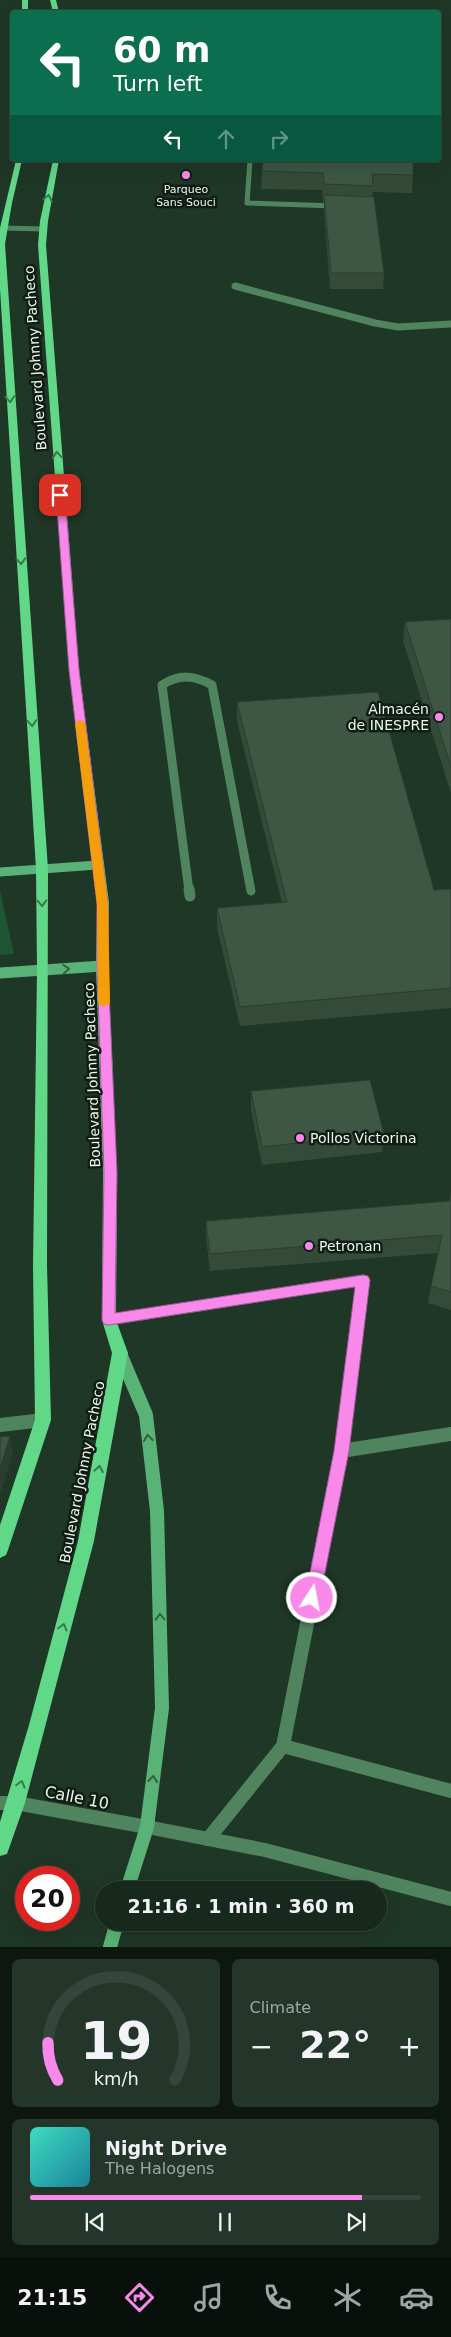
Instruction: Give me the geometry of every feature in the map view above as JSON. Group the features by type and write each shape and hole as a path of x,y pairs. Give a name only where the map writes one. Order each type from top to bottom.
{"main road":[{"name":"Boulevard Johnny Pacheco","path":"0,1550 43,1420 40,1265 43,970 42,869 2,276 3,228 19,162"},
{"name":"Boulevard Johnny Pacheco","path":"0,1847 16,1803 86,1541 120,1353 109,1320 110,1173 102,966 103,904 74,670 42,245 48,197 56,162"},
{"path":"0,872 97,865"},
{"path":"0,973 102,966"},
{"path":"120,1353 146,1415 157,1512 162,1708 147,1828 131,1881"},
{"path":"110,1947 115,1931"}],"street":[{"path":"250,162 247,203 341,206"},
{"path":"3,228 44,228"},
{"path":"235,286 382,324 405,327 451,324"},
{"path":"190,896 162,685 172,678 200,677 212,685 251,891"},
{"path":"109,1320 363,1280 341,1451 283,1746 208,1839"},
{"path":"0,1425 43,1420"},
{"path":"341,1451 451,1434"},
{"path":"283,1746 451,1791"},
{"name":"Calle 10","path":"0,1803 16,1803 265,1850 451,1899"}],"green space":[{"path":"0,891 14,954 0,955"}],"pier":[{"path":"427,0 451,0 451,259 437,259 433,162 441,162 441,10 427,10"}],"building":[{"path":"263,162 413,162 413,175 372,174 373,186 324,184 323,173 262,171"},
{"path":"324,195 374,197 384,273 331,273"},
{"name":"Almacén de INESPRE","path":"451,619 451,767 405,622"},
{"path":"378,692 434,890 451,889 451,988 240,1007 217,908 287,902 237,702"},
{"path":"370,1080 384,1134 262,1147 251,1091"},
{"path":"451,1192 451,1292 431,1286 442,1235 210,1254 206,1221 449,1201"},
{"path":"10,1436 0,1469 0,1437"}],"slow traffic":[{"path":"80,723 103,904 102,966 104,1003"}],"place":[{"name":"Parqueo Sans Souci","path":"186,175"},
{"name":"Almacén de INESPRE","path":"439,717"},
{"name":"Pollos Victorina","path":"300,1138"},
{"name":"Petronan","path":"309,1246"}],"route":[{"path":"60,495 74,670 103,904 102,966 110,1173 109,1320 363,1280 341,1451 312,1598"}]}
